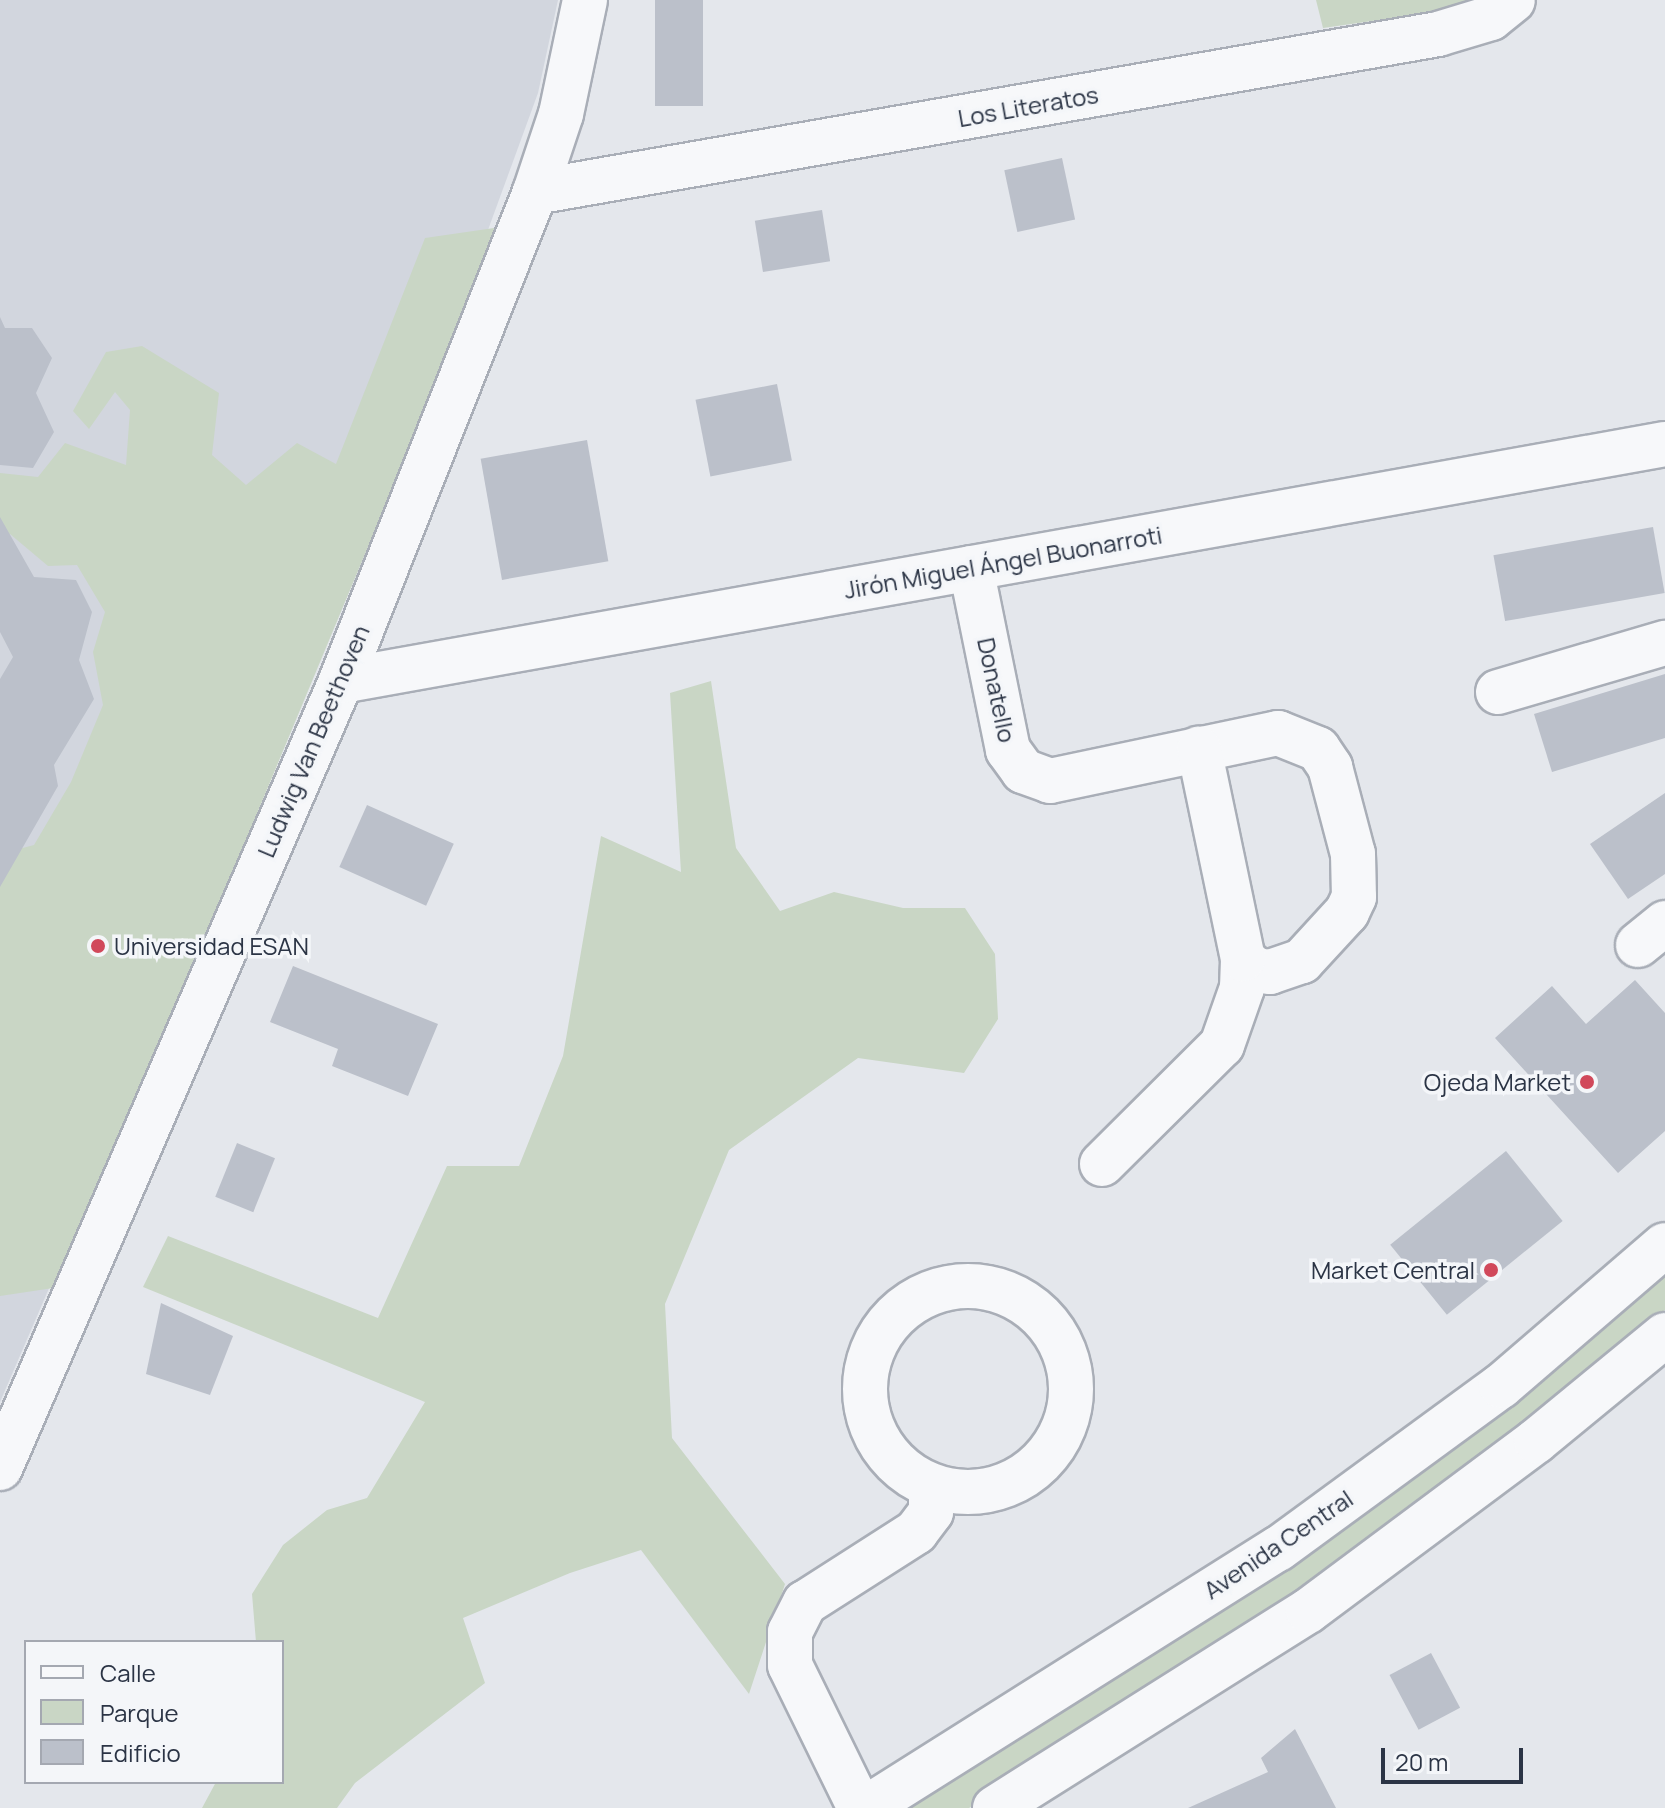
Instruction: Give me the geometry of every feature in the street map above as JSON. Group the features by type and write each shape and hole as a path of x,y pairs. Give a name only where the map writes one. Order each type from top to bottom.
{"street":[{"name":"Ludwig Van Beethoven","path":"0,1468 341,681 535,192 561,114 585,0"},
{"name":"Los Literatos","path":"535,192 1438,34 1491,18 1513,0"},
{"name":"Jirón Miguel Ángel Buonarroti","path":"341,681 1665,444"},
{"name":"Donatello","path":"971,568 1008,750 1023,771 1050,781 1278,733 1318,749 1330,767 1353,854 1354,897 1347,912 1312,952 1284,970 1256,970 1243,959"},
{"path":"1498,692 1665,643"},
{"path":"1102,1164 1222,1045 1242,988 1243,959 1199,749"},
{"name":"Avenida Central","path":"863,1808 1278,1549 1501,1386 1665,1245"},
{"path":"973,1286 1008,1294 1038,1312 1060,1341 1072,1374 1071,1410 1057,1443 1023,1476 1002,1488 967,1493 931,1487 895,1463 867,1417 863,1384 870,1352 886,1324 902,1309 941,1289 973,1286"},
{"path":"995,1808 1308,1611 1536,1441 1665,1335"},
{"path":"863,1808 790,1665 790,1632 805,1603 916,1532 931,1512 931,1487"}],"shaded area":[{"name":"Universidad ESAN","path":"0,0 558,0 538,93 393,490 0,1402"}],"green space":[{"path":"1316,0 1480,0 1470,7 1323,28"},
{"path":"501,227 60,1287 0,1296 0,854 34,845 71,782 103,705 93,652 105,612 77,565 48,566 10,534 0,535 0,473 38,477 65,443 126,465 130,410 115,392 89,429 73,411 106,352 142,346 219,393 212,455 246,485 297,443 336,464 425,238"},
{"path":"711,681 736,848 780,911 834,892 903,908 965,908 995,954 998,1019 964,1073 858,1058 729,1150 665,1304 672,1438 785,1584 749,1694 641,1550 570,1573 463,1618 485,1683 355,1783 337,1808 202,1808 215,1784 284,1784 284,1640 256,1640 252,1594 283,1545 327,1510 367,1498 425,1402 143,1287 168,1236 378,1318 447,1166 519,1166 563,1056 601,836 681,872 670,693"},
{"path":"1665,1267 1665,1310 1397,1527 969,1808 905,1808"}],"building":[{"path":"655,0 703,0 703,106 655,106"},
{"path":"1062,158 1075,220 1017,232 1004,170"},
{"path":"822,210 830,261 763,272 755,221"},
{"path":"0,317 5,328 32,328 52,358 36,393 54,432 33,468 0,465"},
{"path":"777,384 792,461 710,476 696,400"},
{"path":"587,440 608,561 502,580 481,459"},
{"path":"0,517 34,577 76,580 92,612 79,660 94,699 54,765 58,786 0,887 0,679 13,657 0,632"},
{"path":"1653,527 1665,593 1505,621 1493,555"},
{"path":"1665,674 1665,738 1552,772 1534,714"},
{"path":"1665,793 1665,874 1628,899 1590,844"},
{"path":"367,805 454,844 426,906 339,867"},
{"path":"293,966 438,1024 408,1096 332,1066 338,1049 270,1022"},
{"name":"Ojeda Market","path":"1635,980 1665,1013 1665,1131 1618,1173 1495,1038 1552,986 1586,1024"},
{"path":"237,1143 275,1158 253,1212 215,1197"},
{"path":"1506,1151 1563,1221 1447,1315 1390,1245"},
{"path":"161,1303 233,1336 210,1395 146,1374"},
{"path":"1431,1653 1460,1708 1419,1730 1390,1675"},
{"path":"1295,1729 1336,1808 1188,1808 1268,1772 1261,1758"}],"place":[{"name":"Universidad ESAN","path":"98,946"},
{"name":"Ojeda Market","path":"1587,1082"},
{"name":"Market Central","path":"1491,1270"}]}
